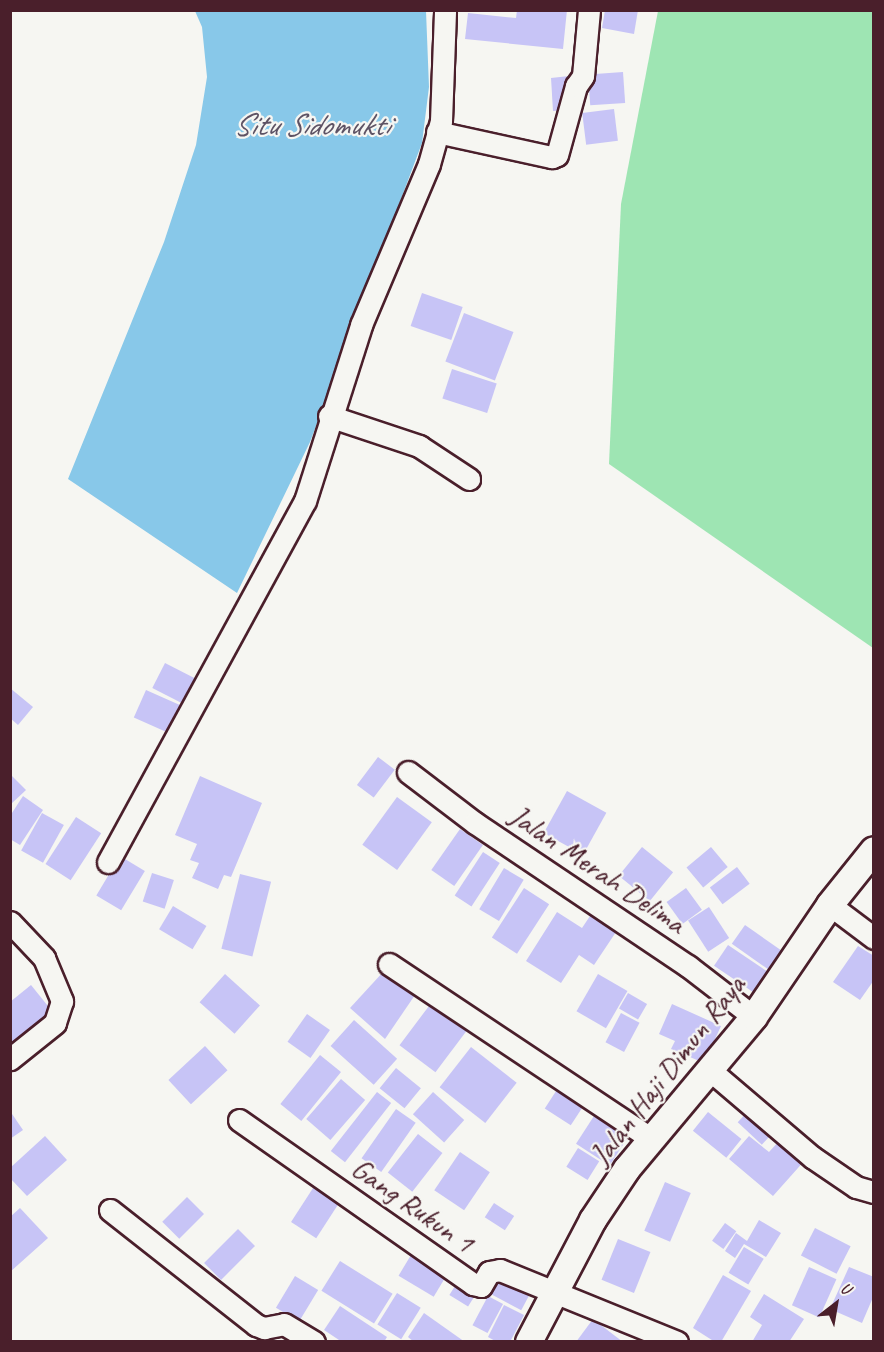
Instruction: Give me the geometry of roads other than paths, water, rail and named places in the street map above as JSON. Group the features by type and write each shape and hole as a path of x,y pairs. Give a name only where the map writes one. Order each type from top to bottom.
{"street":[{"path":"108,862 305,501 329,416 361,325 408,219 437,132 445,10"},
{"path":"437,132 552,157 557,155 576,86 583,76 589,10"},
{"path":"329,416 419,446 470,479"},
{"name":"Jalan Merah Delima","path":"408,772 475,823 688,966 754,1017"},
{"name":"Jalan Haji Dimun Raya","path":"529,1341 593,1220 651,1139 711,1071 754,1017 830,905 873,850"},
{"path":"830,905 873,938"},
{"path":"10,922 44,958 63,1001 55,1023 10,1059"},
{"path":"389,964 651,1139"},
{"path":"711,1071 812,1157 856,1187 873,1192"},
{"name":"Gang Rukun 1","path":"239,1120 473,1284 481,1286 489,1272 500,1269 558,1290"},
{"path":"110,1210 256,1325 264,1328 284,1324 314,1341"},
{"path":"558,1290 677,1341"}],"water":[{"name":"Situ Sidomukti","path":"195,11 426,11 429,87 422,143 310,442 237,593 68,479 164,242 196,145 207,77 202,27"}]}
